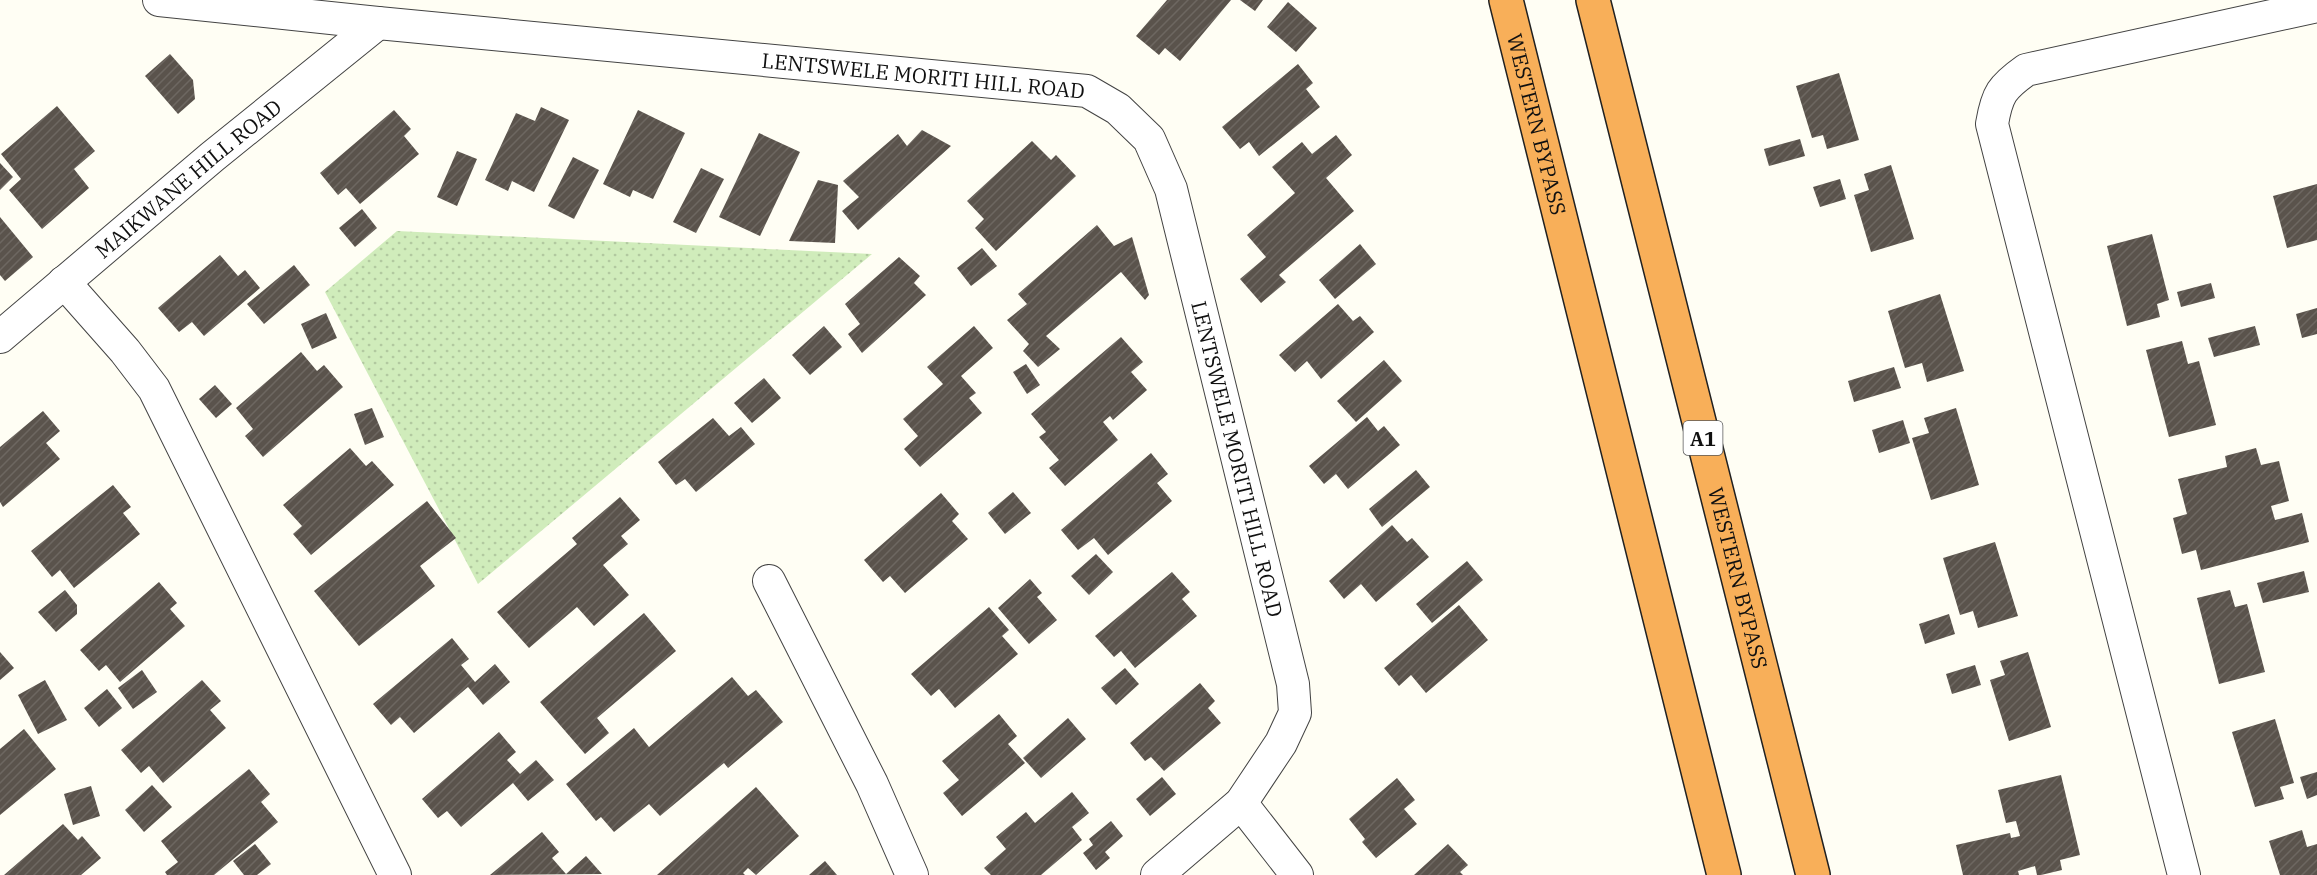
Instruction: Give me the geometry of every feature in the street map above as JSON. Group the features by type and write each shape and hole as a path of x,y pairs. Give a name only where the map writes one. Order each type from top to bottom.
{"highway":[{"name":"WESTERN BYPASS","path":"1506,0 1724,875"},
{"name":"WESTERN BYPASS","path":"1593,0 1813,875"}],"street":[{"name":"LENTSWELE MORITI HILL ROAD","path":"159,0 1087,91 1118,109 1149,139 1172,189 1293,684 1295,713 1281,743 1241,803 1157,875"},
{"path":"1497,0 1520,60"},
{"path":"2184,875 1992,124 1995,106 2006,84 2026,70 2317,6"},
{"name":"MAIKWANE HILL ROAD","path":"0,337 212,157 378,23"},
{"path":"64,282 126,351 154,388 395,875"},
{"path":"769,581 872,784 912,875"},
{"path":"1241,803 1297,875"}],"green space":[{"path":"397,231 872,254 478,584 325,292"}],"building":[{"path":"1167,0 1231,0 1180,61 1165,48 1159,55 1136,36"},
{"path":"1240,0 1263,0 1255,11"},
{"path":"1288,2 1317,28 1296,52 1267,27"},
{"path":"170,54 193,80 195,99 178,114 145,76"},
{"path":"1298,64 1313,83 1306,89 1320,107 1259,156 1249,142 1240,149 1222,127"},
{"path":"1839,73 1859,140 1827,149 1823,135 1812,138 1796,86"},
{"path":"57,106 95,151 74,169 89,188 42,229 9,190 21,179 1,154"},
{"path":"541,107 569,120 534,192 512,181 508,191 485,180 516,113 535,121"},
{"path":"394,110 411,129 404,136 419,154 360,204 346,188 338,195 320,173"},
{"path":"638,110 685,133 653,199 633,190 630,197 603,184"},
{"path":"922,130 951,146 858,230 842,211 859,197 843,181 898,134 907,146"},
{"path":"759,133 800,152 760,236 719,217"},
{"path":"1336,135 1352,155 1326,178 1354,211 1279,275 1286,282 1261,303 1240,279 1266,257 1247,235 1295,193 1272,167 1302,142 1312,154"},
{"path":"1800,139 1805,156 1769,166 1764,149"},
{"path":"1032,141 1051,160 1056,155 1076,176 996,251 975,228 984,219 967,201"},
{"path":"457,151 477,159 457,206 437,197"},
{"path":"573,157 599,170 574,219 548,206"},
{"path":"0,163 13,177 0,190"},
{"path":"1891,165 1914,239 1871,252 1854,195 1869,190 1864,174"},
{"path":"701,168 724,179 696,233 673,222"},
{"path":"1840,179 1846,199 1820,207 1813,187"},
{"path":"818,180 838,185 835,243 789,241"},
{"path":"2317,184 2317,240 2287,248 2273,196"},
{"path":"362,209 377,228 355,247 339,228"},
{"path":"0,217 33,257 5,281 0,275"},
{"path":"1097,225 1114,246 1132,237 1149,295 1145,300 1121,272 1046,336 1060,349 1038,367 1023,351 1029,344 1007,320 1027,304 1018,294"},
{"path":"2152,234 2169,300 2157,304 2160,317 2127,326 2107,246"},
{"path":"1360,244 1376,264 1335,299 1319,280"},
{"path":"982,248 997,266 971,286 957,268"},
{"path":"220,255 238,276 245,270 260,288 204,336 192,322 179,332 158,308"},
{"path":"899,257 920,276 914,283 926,295 862,353 848,334 860,324 845,304"},
{"path":"294,265 310,285 264,324 247,304"},
{"path":"2211,283 2215,298 2181,307 2177,292"},
{"path":"1940,294 1964,371 1927,382 1922,363 1905,368 1888,311"},
{"path":"1338,304 1353,321 1360,316 1374,332 1321,379 1307,361 1295,372 1279,355"},
{"path":"2317,308 2317,334 2302,338 2296,314"},
{"path":"326,313 337,338 312,349 301,324"},
{"path":"824,326 842,347 810,375 792,355"},
{"path":"974,326 993,348 961,376 976,393 969,398 982,413 920,467 904,449 918,436 903,419 943,384 927,367"},
{"path":"2255,326 2260,345 2214,357 2208,338"},
{"path":"1121,337 1143,362 1131,372 1147,390 1113,420 1110,416 1103,422 1118,440 1065,486 1049,468 1059,460 1039,437 1046,432 1031,414"},
{"path":"2182,341 2188,364 2199,361 2216,425 2169,437 2146,350"},
{"path":"301,352 317,371 324,365 343,387 263,457 245,436 253,429 236,408"},
{"path":"1384,360 1402,381 1356,422 1337,401"},
{"path":"1026,364 1040,385 1027,394 1013,372"},
{"path":"1894,367 1901,388 1854,402 1848,381"},
{"path":"764,378 781,398 752,423 734,403"},
{"path":"215,385 232,404 216,418 199,399"},
{"path":"372,408 384,437 365,445 354,414"},
{"path":"1956,408 1979,485 1931,500 1912,438 1929,433 1924,418"},
{"path":"43,411 60,431 46,443 60,459 3,507 0,502 0,447"},
{"path":"1367,417 1378,431 1384,426 1400,445 1348,489 1336,474 1324,484 1309,466"},
{"path":"713,418 729,436 741,427 755,444 696,492 685,479 676,485 658,462"},
{"path":"1903,420 1910,443 1879,453 1872,430"},
{"path":"350,448 366,466 372,461 394,485 311,555 293,534 302,526 283,505"},
{"path":"2256,448 2261,465 2279,461 2289,501 2271,506 2275,520 2302,513 2309,542 2201,570 2196,550 2182,554 2173,518 2187,514 2178,479 2227,467 2225,456"},
{"path":"1151,453 1168,474 1157,483 1172,501 1108,555 1094,538 1078,550 1061,530"},
{"path":"1416,470 1430,487 1382,527 1369,509"},
{"path":"113,485 131,507 123,513 140,534 74,588 60,570 52,577 31,551"},
{"path":"1013,492 1031,513 1005,534 988,513"},
{"path":"941,493 959,514 952,521 968,539 905,593 890,576 883,582 864,560"},
{"path":"620,497 640,520 621,536 628,544 603,565 629,595 594,626 577,607 529,648 497,612 577,544 572,538"},
{"path":"427,501 456,538 420,566 435,586 359,646 314,591"},
{"path":"1392,525 1407,542 1412,538 1429,557 1376,602 1361,584 1344,599 1329,581"},
{"path":"1995,542 2018,616 1978,628 1973,611 1960,615 1943,558"},
{"path":"1096,554 1113,572 1089,595 1071,576"},
{"path":"1467,561 1483,580 1432,623 1416,604"},
{"path":"2304,571 2309,592 2263,603 2257,583"},
{"path":"1172,572 1190,592 1182,599 1197,616 1135,668 1121,651 1114,657 1095,636"},
{"path":"1030,579 1042,593 1037,597 1057,620 1029,644 998,608"},
{"path":"159,582 177,603 170,609 185,626 120,682 106,665 99,671 80,650"},
{"path":"65,590 77,605 77,614 56,632 38,612"},
{"path":"2230,590 2235,607 2247,604 2265,672 2219,684 2197,598"},
{"path":"1459,605 1488,640 1426,693 1411,675 1399,686 1384,668"},
{"path":"989,607 1009,630 1002,636 1018,654 955,708 939,689 931,696 911,674"},
{"path":"644,613 676,651 597,718 609,733 585,754 540,702"},
{"path":"1949,614 1955,634 1925,644 1919,624"},
{"path":"452,638 469,659 461,665 475,682 495,664 510,682 483,705 468,687 414,733 400,717 391,725 373,704"},
{"path":"0,652 14,668 0,680"},
{"path":"2028,652 2051,727 2009,741 1990,680 2005,675 2000,661"},
{"path":"1975,665 1981,685 1952,694 1946,674"},
{"path":"1125,668 1139,684 1116,705 1101,688"},
{"path":"142,670 157,692 133,709 118,688"},
{"path":"732,677 748,696 756,690 783,722 728,768 724,763 660,816 649,804 614,832 601,817 596,821 566,784 634,728 649,747"},
{"path":"45,680 67,720 38,734 18,695"},
{"path":"202,680 221,701 210,710 226,728 163,783 149,766 141,773 121,750"},
{"path":"1200,683 1215,701 1208,708 1221,723 1164,771 1151,757 1145,761 1130,743"},
{"path":"107,689 122,708 99,727 84,708"},
{"path":"999,714 1017,736 1008,744 1025,763 962,816 943,793 959,780 942,761"},
{"path":"1068,718 1086,739 1041,778 1023,758"},
{"path":"2275,719 2294,783 2280,787 2284,799 2255,807 2232,732"},
{"path":"24,729 56,769 0,815 0,749"},
{"path":"499,732 516,752 507,760 520,774 536,760 554,780 528,801 513,783 461,827 447,811 438,818 422,799"},
{"path":"249,769 270,794 261,802 278,822 214,875 167,875 165,872 178,862 161,841"},
{"path":"2317,772 2317,795 2307,799 2300,777"},
{"path":"2061,775 2080,855 2060,860 2062,870 2041,875 2037,875 2035,866 2018,871 2019,875 1963,875 1956,845 2010,833 2011,838 2020,836 2016,821 2006,823 1998,790"},
{"path":"1162,777 1176,794 1150,816 1136,799"},
{"path":"1397,778 1415,800 1404,809 1417,824 1376,858 1362,842 1365,839 1349,819"},
{"path":"152,785 172,807 144,832 125,810"},
{"path":"91,786 100,816 73,825 64,794"},
{"path":"756,787 799,836 756,875 748,868 743,873 745,875 657,875"},
{"path":"1072,792 1089,813 1072,827 1082,840 1041,875 991,875 984,868 1006,849 996,837 1026,812 1035,823"},
{"path":"1111,821 1123,836 1105,852 1110,858 1096,870 1083,853 1093,845 1089,839"},
{"path":"63,824 78,840 82,836 101,858 81,875 4,875"},
{"path":"2302,830 2307,847 2317,844 2317,875 2280,875 2269,841"},
{"path":"542,832 559,852 552,858 566,874 586,856 602,874 490,875"},
{"path":"255,844 271,864 257,875 244,875 233,861"},
{"path":"1448,844 1468,865 1460,872 1463,875 1414,875"},
{"path":"825,861 837,875 809,875"}]}
